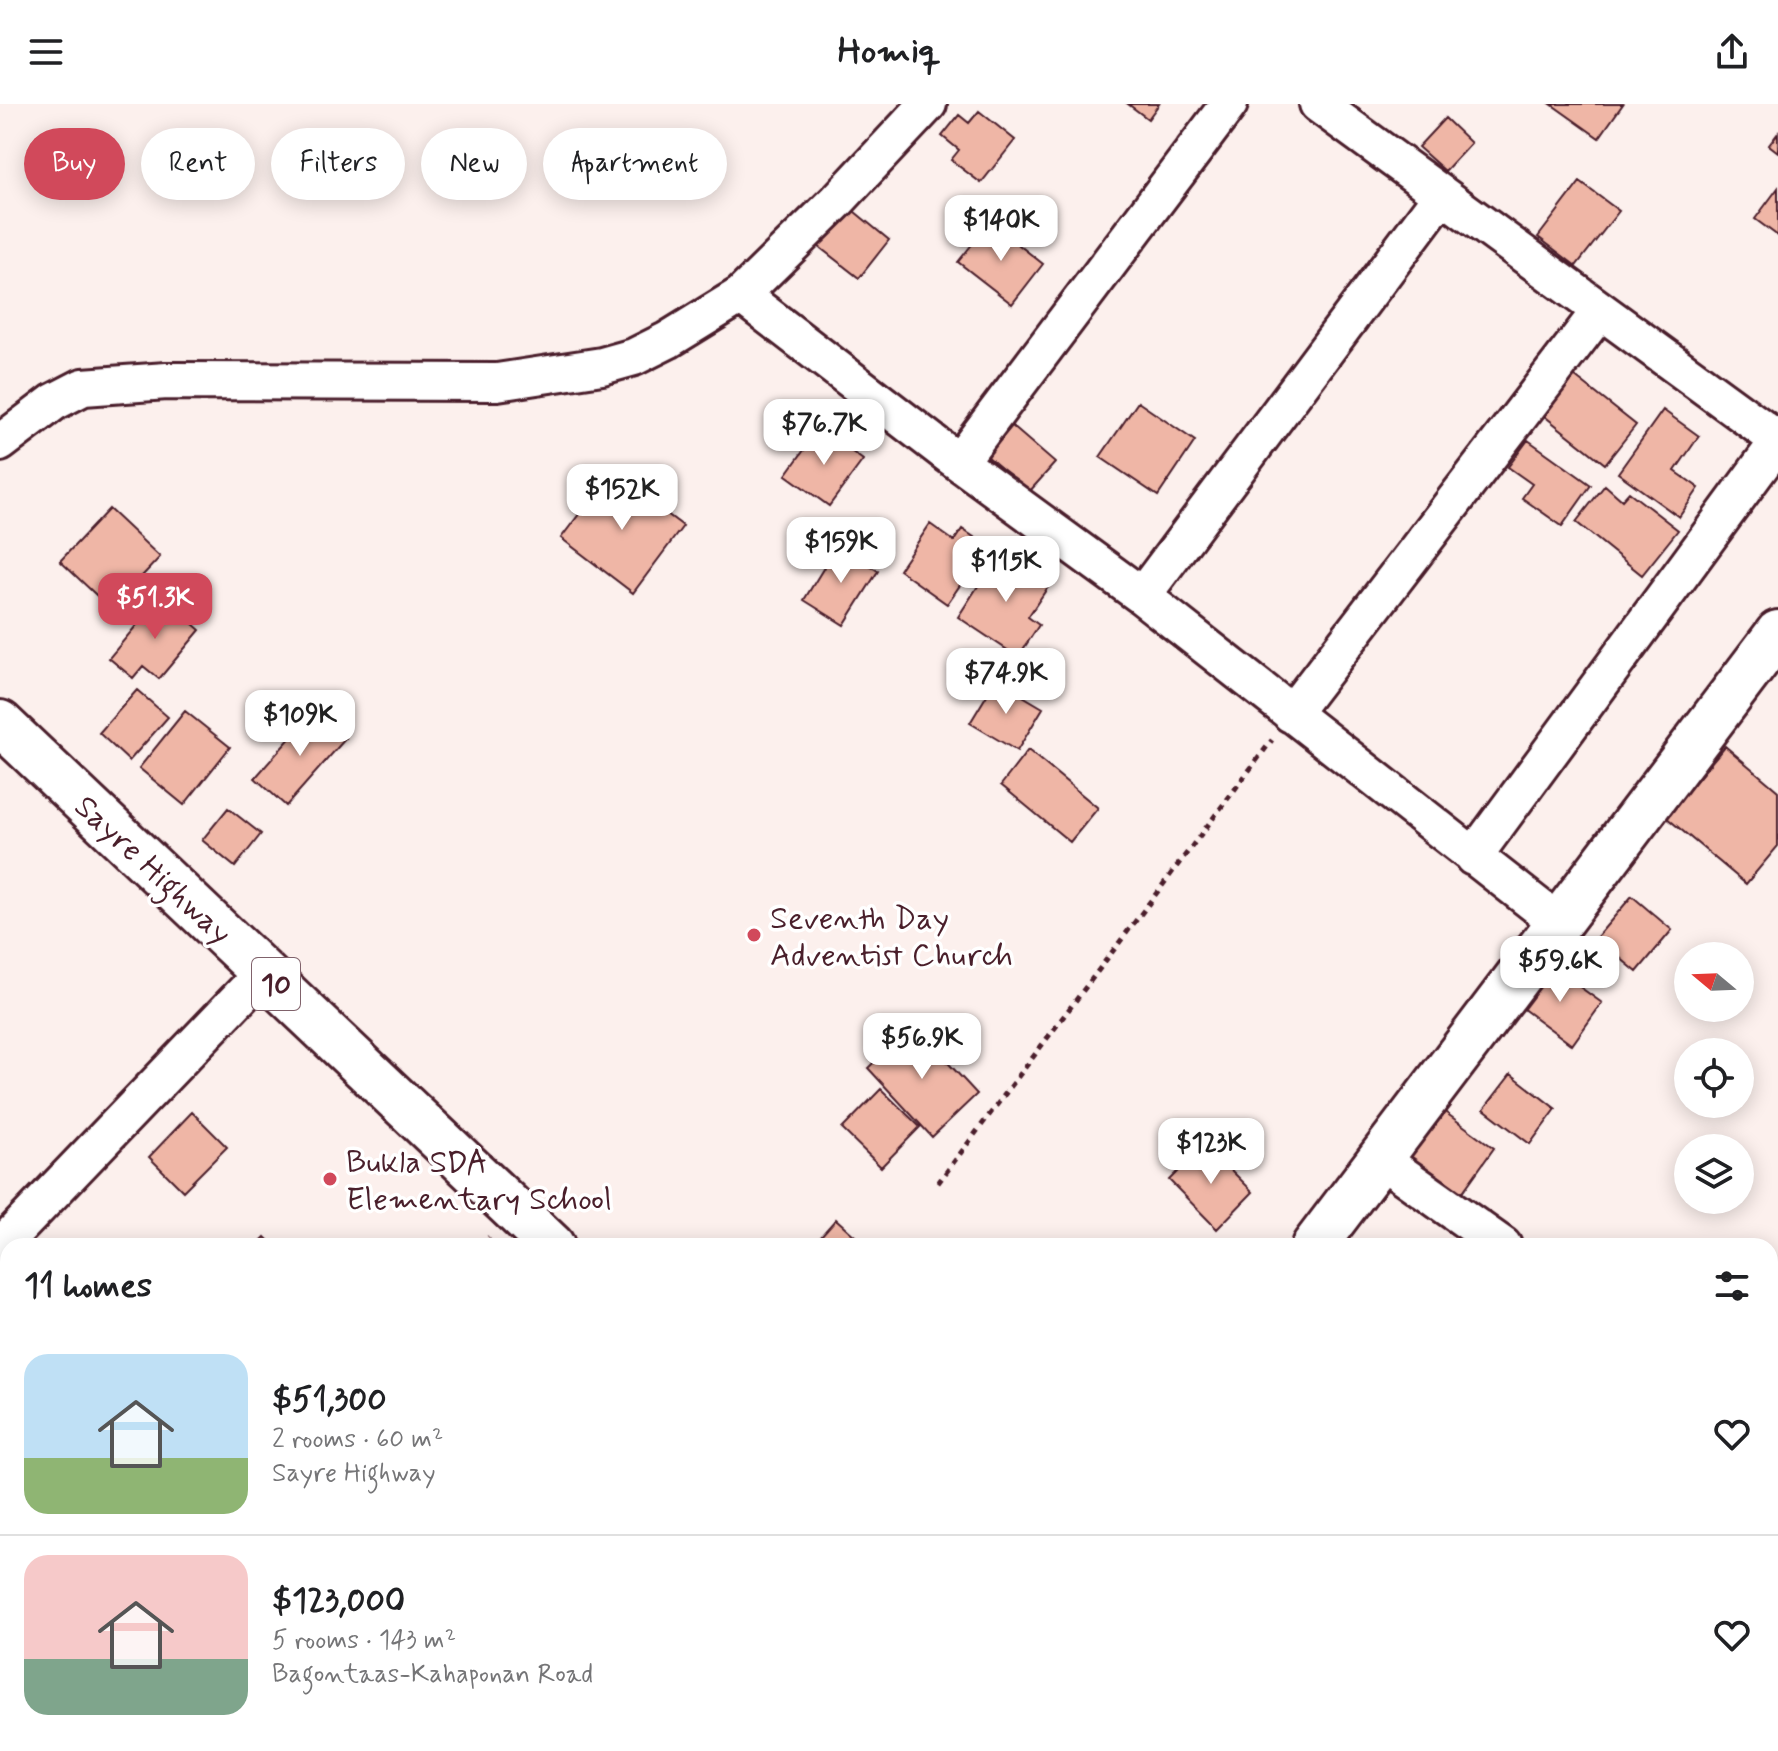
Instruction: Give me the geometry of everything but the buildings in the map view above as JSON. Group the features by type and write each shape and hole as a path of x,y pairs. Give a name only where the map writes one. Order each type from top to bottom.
{"main road":[{"path":"1320,1238 1778,633"},
{"name":"Sayre Highway","path":"0,723 544,1238"}],"street":[{"path":"0,443 54,402 83,387 167,381 497,382 602,366 634,357 741,295 837,201 928,104"},
{"path":"959,462 1229,104"},
{"path":"1318,104 1778,441 1473,857"},
{"path":"1142,596 1442,195"},
{"path":"741,295 959,462 1142,596 1559,923"},
{"path":"1291,714 1600,311"},
{"path":"9,1238 264,972"},
{"path":"1380,1159 1492,1238"}],"path":[{"path":"938,1183 1291,714"}],"place":[{"name":"Seventh Day Adventist Church","path":"754,935"},
{"name":"Bukla SDA Elementary School","path":"330,1179"}]}
